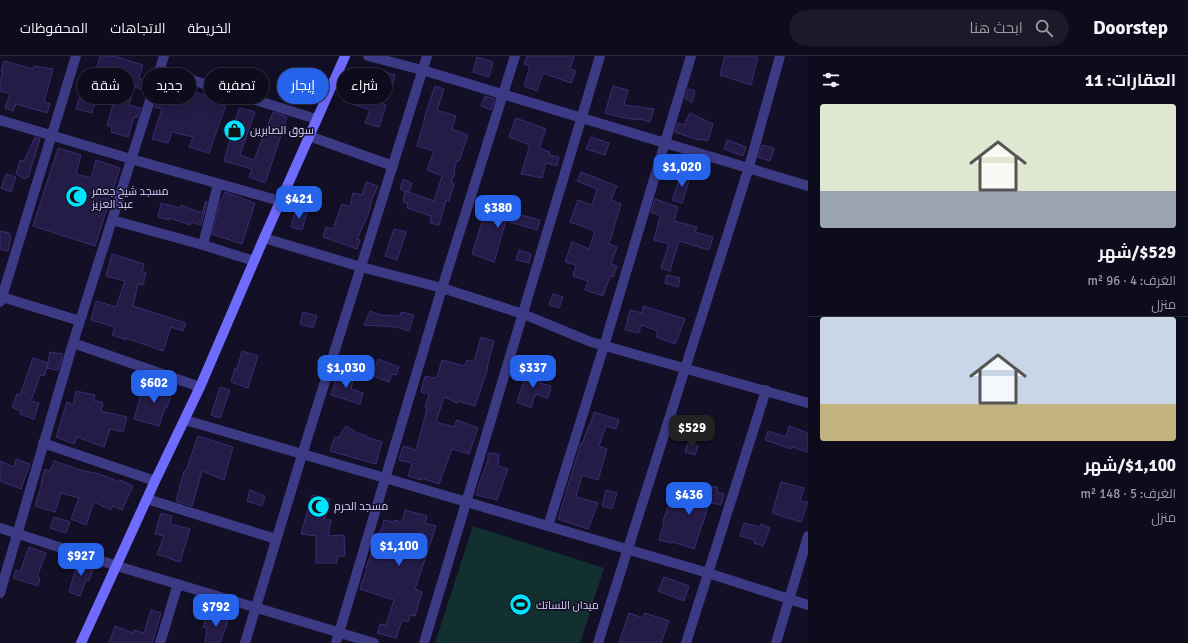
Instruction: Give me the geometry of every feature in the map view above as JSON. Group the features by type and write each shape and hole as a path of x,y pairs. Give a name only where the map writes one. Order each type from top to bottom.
{"street":[{"path":"76,56 1,300 80,321"},
{"path":"161,68 164,56"},
{"path":"81,643 155,480 200,387 280,200 345,56"},
{"path":"368,56 504,94 808,186"},
{"path":"245,643 426,56"},
{"path":"336,643 442,288 515,56"},
{"path":"424,643 600,56"},
{"path":"548,526 691,56"},
{"path":"598,643 749,167 780,56"},
{"path":"196,81 316,119"},
{"path":"0,593 73,343 149,104"},
{"path":"0,120 218,184 280,200"},
{"path":"309,136 393,166"},
{"path":"203,245 218,184"},
{"path":"112,220 203,245 254,261"},
{"path":"264,238 361,267 442,288 523,314 580,338 604,346 766,390 808,403"},
{"path":"73,343 200,387"},
{"path":"686,643 766,390"},
{"path":"185,420 708,573 808,605"},
{"path":"43,443 155,480"},
{"path":"147,499 276,539"},
{"path":"0,528 117,566 256,606 374,643"},
{"path":"776,643 808,536"},
{"path":"160,643 178,584"}],"green space":[{"name":"ميدان اللساتك","path":"473,526 604,568 580,643 435,643"}],"building":[{"path":"100,56 114,56 143,65 139,79 142,80 142,89 134,87 134,68 96,68"},
{"path":"527,56 574,56 570,69 576,71 571,83 543,73 537,91 524,86 530,66 524,64"},
{"path":"725,56 758,57 751,85 720,75"},
{"path":"477,57 493,62 489,77 473,72"},
{"path":"4,61 33,69 34,66 53,69 44,102 50,104 47,113 16,104 13,111 5,108 10,94 0,91 0,82 3,72 1,72"},
{"path":"392,74 395,75 392,83"},
{"path":"435,86 444,89 437,110 456,116 452,129 468,135 459,161 457,160 451,183 454,184 449,201 446,200 439,225 430,223 431,216 407,208 408,204 403,202 405,191 434,201 442,176 427,170 434,151 417,146 424,118"},
{"path":"613,86 628,90 624,105 654,109 650,122 605,113"},
{"path":"688,89 695,91 692,102 685,99"},
{"path":"196,93 204,95 204,104 226,104 209,153 189,147 193,137 172,132 168,143 152,139 162,109 155,107 156,104 196,104"},
{"path":"485,96 495,99 491,110 481,106"},
{"path":"77,104 95,104 92,113 76,109"},
{"path":"113,104 129,104 141,108 137,118 134,117 128,137 111,132 112,127 107,125"},
{"path":"352,104 386,105 379,127 365,123 370,110"},
{"path":"239,108 255,112 240,155 254,160 273,112 287,117 265,183 249,177 252,169 224,161"},
{"path":"690,113 713,124 708,141 698,140 675,132 678,123 684,125"},
{"path":"516,118 546,129 539,148 550,152 549,155 559,157 557,166 546,163 542,178 521,174 530,145 509,137"},
{"path":"35,137 40,139 28,178 26,177 25,179 16,174 20,160 24,161"},
{"path":"591,137 609,143 605,155 586,149"},
{"path":"727,140 746,147 743,156 724,149"},
{"path":"762,145 774,148 770,161 758,157"},
{"name":"مسجد شيخ جعفر عبد العزيز","path":"58,148 81,155 76,174 91,178 96,160 120,168 95,246 33,226"},
{"path":"581,172 617,186 611,200 621,204 609,244 617,247 611,264 617,266 613,277 610,276 603,296 585,290 588,281 573,276 576,265 565,262 572,242 589,249 595,231 570,222 578,200 592,205 597,189 577,181"},
{"path":"682,172 691,175 682,203 672,200"},
{"path":"6,174 16,177 11,192 1,188"},
{"path":"403,179 412,183 409,192 400,189"},
{"path":"366,182 378,186 372,199 368,215 357,239 360,240 357,249 323,237 326,227 333,229 342,204 350,207 353,193 362,195"},
{"path":"225,192 255,203 242,244 212,234 219,206"},
{"path":"655,199 678,207 674,221 697,227 695,232 713,237 709,250 679,241 670,271 661,268 669,244 654,240 660,216 651,212"},
{"path":"489,200 510,208 509,212 540,220 537,230 506,221 494,262 472,254"},
{"path":"206,201 201,225 191,222 190,225 169,218 169,220 158,217 161,203 181,208 181,205 202,213"},
{"path":"296,209 307,212 302,230 291,227"},
{"path":"394,229 406,232 397,260 385,256"},
{"path":"0,231 10,233 9,236 11,236 8,251 0,249"},
{"path":"519,250 531,254 529,263 516,260"},
{"path":"112,254 144,264 142,271 146,273 143,285 138,284 133,306 186,323 183,331 171,327 163,351 126,338 126,340 112,335 115,327 91,320 96,301 116,307 125,281 106,276"},
{"path":"667,275 680,278 678,287 665,283"},
{"path":"553,294 563,297 559,308 549,305"},
{"path":"643,306 685,319 675,344 656,337 658,331 641,325 639,333 625,330 630,310 642,313"},
{"path":"370,311 380,315 400,316 401,312 414,315 409,331 396,327 364,325"},
{"path":"303,312 317,316 313,328 300,324"},
{"path":"481,337 494,341 488,368 475,406 458,401 457,403 444,397 436,422 454,427 457,420 478,428 469,454 452,449 439,484 421,478 421,480 408,476 412,463 399,460 403,446 416,450 427,409 425,408 429,394 421,392 425,376 434,378 437,377 442,360 465,366 467,360 474,362"},
{"path":"242,351 258,356 248,388 231,382 235,368 237,369"},
{"path":"50,352 63,354 58,370 47,368"},
{"path":"33,358 48,363 44,376 40,375 31,401 39,403 34,419 20,414 21,411 12,407 17,394 20,395"},
{"path":"378,359 399,367 396,375 392,374 389,382 373,376"},
{"path":"527,371 542,375 540,383 551,386 548,398 536,394 531,408 517,402"},
{"path":"338,372 354,376 351,389 363,393 360,404 331,395"},
{"path":"160,380 174,385 167,408 165,407 159,426 134,419 143,388 157,391"},
{"path":"220,387 230,390 220,418 211,415"},
{"path":"76,391 95,395 94,400 103,403 101,411 127,417 123,432 110,429 104,447 77,437 74,444 56,437 67,402 73,405"},
{"path":"594,412 619,420 616,429 606,426 599,446 607,449 598,480 582,475 576,497 598,503 588,529 558,519 581,443 582,444"},
{"path":"346,426 357,433 367,436 366,437 382,442 376,464 330,451 335,437 338,438"},
{"path":"789,426 808,433 808,452 792,447 791,449 765,440 768,431 786,437"},
{"path":"198,436 233,447 224,480 202,471 192,506 176,501 184,471 186,471"},
{"path":"688,443 698,446 695,455 685,452"},
{"path":"488,453 499,454 498,466 508,469 497,500 476,495 488,460"},
{"path":"16,459 30,464 21,489 0,481 0,461 14,467"},
{"path":"54,461 80,470 99,474 120,482 120,480 133,486 122,510 113,506 111,510 94,502 86,525 71,519 79,498 61,493 55,512 35,506 45,469 50,471"},
{"path":"781,482 804,488 800,501 808,502 801,522 772,513"},
{"path":"692,483 717,487 717,492 724,494 721,505 709,502 694,549 673,542 659,540 663,521 671,499 686,504"},
{"path":"250,490 265,496 262,506 247,501"},
{"path":"606,490 617,493 612,509 602,506"},
{"path":"312,495 330,499 324,520 331,520 328,536 344,535 345,556 337,556 337,563 316,563 316,536 301,534"},
{"path":"405,510 427,516 425,523 436,526 415,589 422,592 415,616 410,615 408,622 402,620 396,638 377,633 380,624 386,625 394,600 360,589 367,568 366,567 381,529 382,530 384,520 395,522 395,520 402,522"},
{"path":"161,513 172,516 170,524 190,529 180,562 157,554 164,536 155,534"},
{"path":"54,517 70,522 66,533 50,528"},
{"path":"744,523 760,527 761,524 770,528 763,546 754,543 755,540 740,536"},
{"path":"29,547 46,553 37,577 40,578 38,586 13,578 16,570 20,572"},
{"path":"78,561 94,565 89,581 86,580 80,596 69,592"},
{"path":"664,577 689,586 684,601 658,591"},
{"path":"151,610 161,613 152,643 109,643 115,626 133,633 134,630 144,633"},
{"path":"221,612 230,615 220,643 205,643 207,628 203,627 207,615 219,618"},
{"path":"629,613 643,618 645,613 669,621 661,643 619,643"}],"place":[{"name":"سوق الصابرين","path":"234,130"},
{"name":"مسجد شيخ جعفر عبد العزيز","path":"77,197"},
{"name":"مسجد الحرم","path":"318,506"},
{"name":"ميدان اللساتك","path":"520,605"}]}
